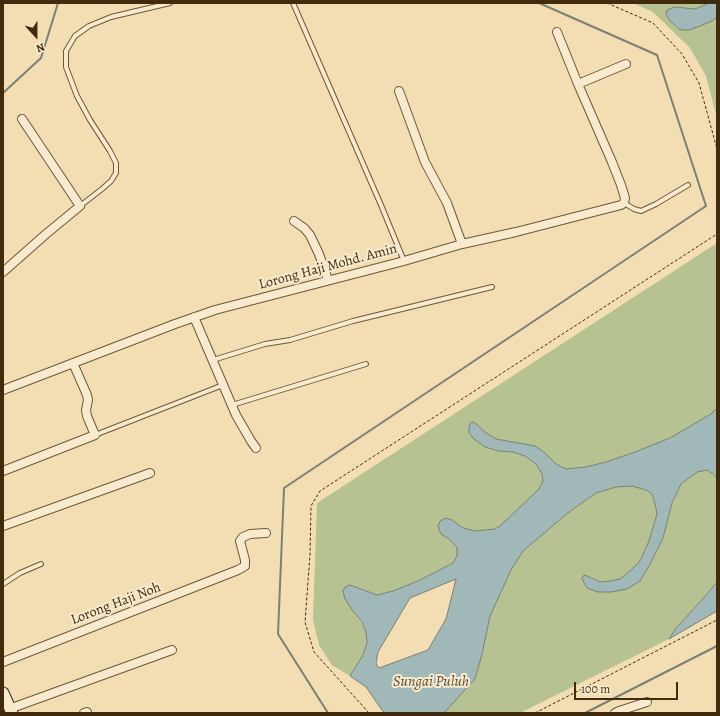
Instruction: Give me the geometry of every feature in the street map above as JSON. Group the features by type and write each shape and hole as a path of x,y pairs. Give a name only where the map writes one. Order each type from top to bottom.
{"street":[{"path":"557,32 612,162 625,198 624,203"},
{"path":"578,84 626,64"},
{"path":"399,91 425,162 447,203 462,244"},
{"path":"3,272 80,206 22,119"},
{"name":"Lorong Haji Mohd. Amin","path":"3,390 73,362 215,310 462,244 516,232 624,203"},
{"path":"294,221 310,234 328,280"},
{"path":"194,317 232,405 256,448"},
{"path":"3,470 95,435 87,416 86,410 88,395 73,362"},
{"path":"3,526 150,473"},
{"name":"Lorong Haji Noh","path":"3,662 238,570 244,566 245,560 240,541 243,537 250,534 266,533"},
{"path":"3,693 10,711 172,650"},
{"path":"615,713 620,710 647,702"}],"lane":[{"path":"80,206 111,181 116,173 116,163 77,96 66,67 66,51 75,36 89,26 111,17 170,3"},
{"path":"293,3 404,260"},
{"path":"624,203 634,209 641,210 656,204 688,185"},
{"path":"213,360 264,344 290,340 353,321 492,286"},
{"path":"232,405 366,364"},
{"path":"95,435 223,384"},
{"path":"3,584 20,573 41,564"}],"path":[{"path":"607,3 653,23 682,54 699,83 717,149"},
{"path":"369,713 314,652 306,622 311,506 320,491 717,234"},
{"path":"535,713 717,620"}],"green space":[{"path":"633,3 709,3 695,9 675,7 667,10 666,14 670,21 678,29 712,21 717,17 717,118 706,76 690,48 653,12"},
{"path":"717,243 717,408 711,414 670,438 606,462 586,467 566,469 556,464 535,446 496,439 486,433 475,423 470,424 469,433 485,447 499,451 513,452 525,456 536,464 542,474 543,481 539,489 495,529 475,531 463,528 452,520 446,519 440,521 441,534 457,547 457,556 453,563 418,581 393,591 377,595 350,585 353,611 366,632 367,643 363,655 350,676 332,665 319,645 313,620 317,503"},
{"path":"707,470 717,479 717,582 676,628 669,639 522,713 444,713 475,679 490,616 511,570 523,551 569,512 596,493 616,487 632,486 646,490 652,494 657,514 649,541 640,561 620,579 600,582 589,576 587,588 640,581 663,538 672,503 681,484 697,472"}],"water":[{"path":"709,3 717,3 717,17 712,21 689,30 679,29 670,21 666,14 667,10 675,7 695,9"},
{"name":"Sungai Puluh","path":"717,408 717,479 707,470 697,472 681,484 672,503 663,538 640,581 627,589 611,592 598,592 587,588 583,581 582,578 585,575 600,582 620,579 630,571 640,561 649,541 657,514 652,494 646,490 632,486 616,487 596,493 569,512 523,551 511,570 490,616 475,679 444,713 384,713 366,687 350,676 363,655 367,643 366,632 362,622 345,599 343,591 345,587 350,585 377,595 393,591 418,581 453,563 457,556 457,547 441,534 438,526 440,521 446,518 452,520 463,528 475,531 495,529 539,489 543,481 542,474 536,464 525,456 513,452 499,451 485,447 474,439 469,433 470,424 472,422 496,439 535,446 556,464 566,469 586,467 635,452 670,438 711,414","holes":["456,579 446,619 428,650 379,668 376,664 378,652 410,598"]},
{"path":"717,582 717,611 669,639 676,628"}],"waterway":[{"path":"3,93 41,58 58,3"},
{"path":"328,713 278,634 284,488 706,206 657,55 539,3"},
{"path":"585,713 717,646"}]}
